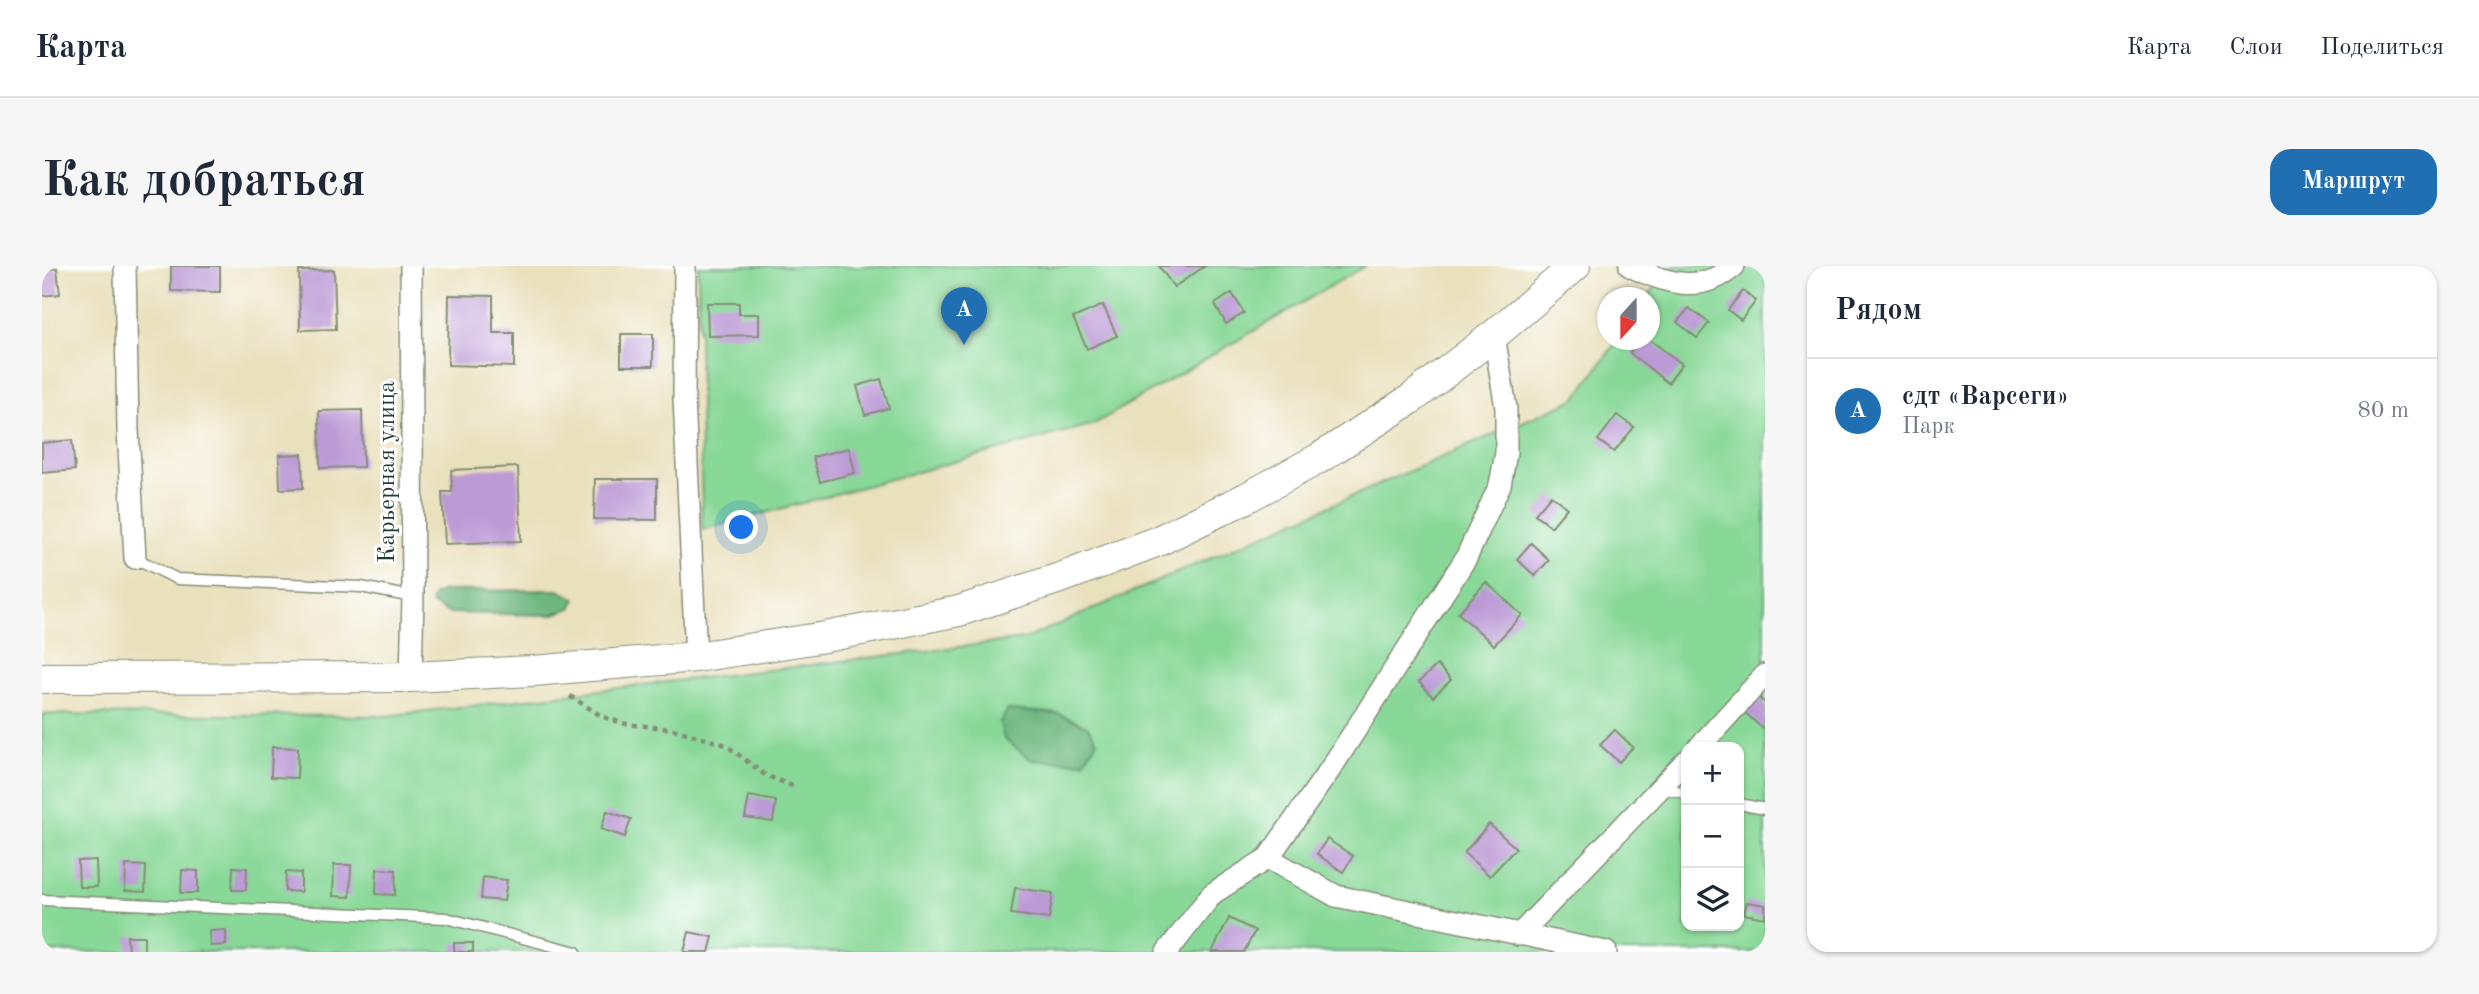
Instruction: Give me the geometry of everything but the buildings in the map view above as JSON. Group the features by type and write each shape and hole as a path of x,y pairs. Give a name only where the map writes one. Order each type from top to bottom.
{"main road":[{"path":"42,678 411,677 533,671 696,657 825,637 959,611 1066,576 1158,541 1246,498 1318,458 1411,399 1494,335 1575,266"}],"street":[{"path":"125,266 128,430 135,558"},
{"name":"Карьерная улица","path":"411,266 411,677"},
{"path":"685,266 684,398 696,657"},
{"path":"1630,266 1673,283 1694,285 1715,278 1734,266"},
{"path":"1167,952 1212,894 1268,858 1331,768 1466,558 1500,485 1506,453 1506,408 1494,335"},
{"path":"1704,742 1765,675"},
{"path":"1519,935 1681,766"},
{"path":"1268,858 1336,896 1606,952"}],"lane":[{"path":"135,558 177,579 361,587 413,597"},
{"path":"1661,788 1681,792"},
{"path":"1744,805 1765,809"},
{"path":"42,900 446,918 576,952"}],"path":[{"path":"533,671 603,717 626,724 673,729 726,745 765,775 795,787"}],"green space":[{"path":"698,266 1365,266 1094,424 702,530"},
{"path":"1670,266 1765,266 1765,952 42,952 42,714 385,716 1025,639 1575,399 1611,350 1660,350 1660,287 1655,287"},
{"path":"558,590 576,599 571,608 551,615 449,613 431,604 434,595 444,591"},
{"path":"1008,710 1059,714 1087,726 1097,741 1084,762 1032,760 1004,739 1000,722"}],"place":[{"name":"сдт «Варсеги»","path":"964,345"}]}
